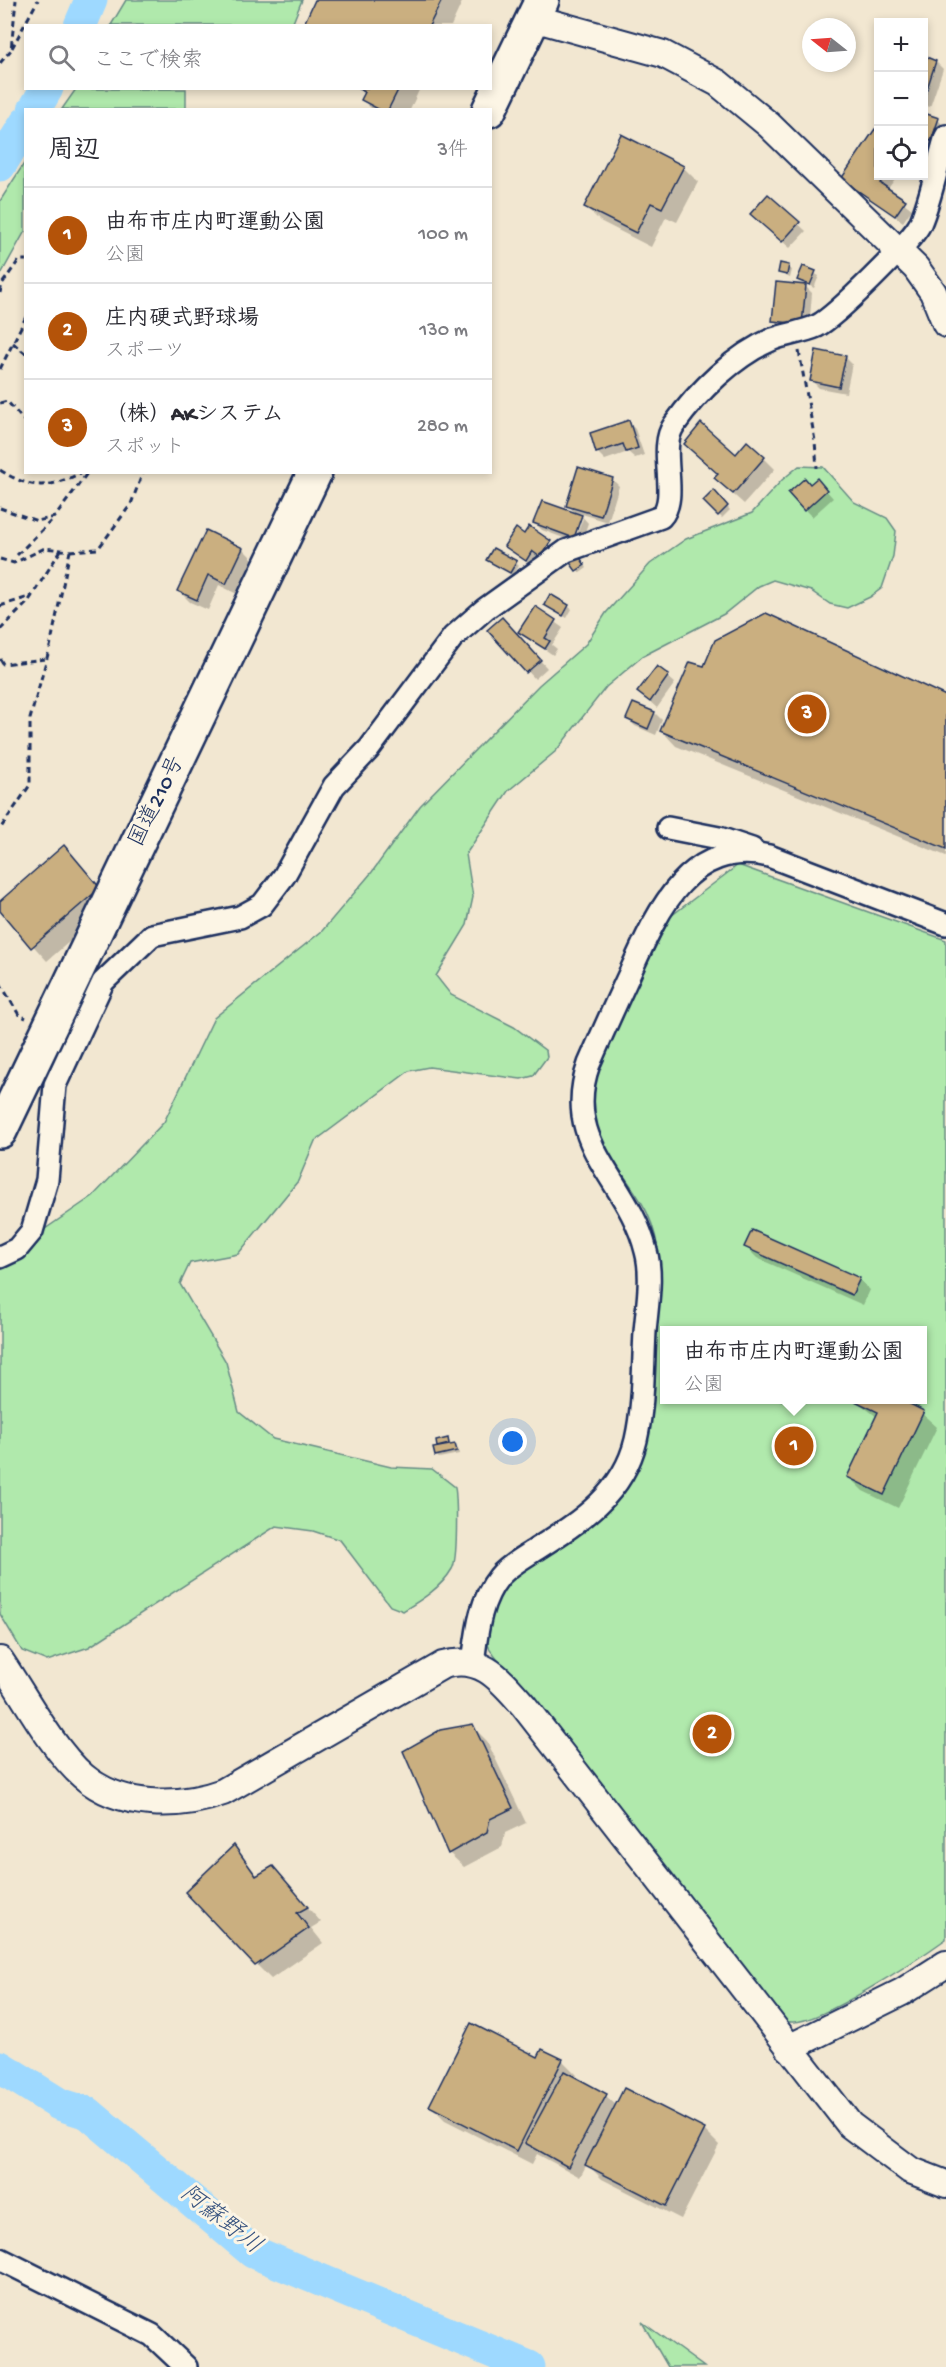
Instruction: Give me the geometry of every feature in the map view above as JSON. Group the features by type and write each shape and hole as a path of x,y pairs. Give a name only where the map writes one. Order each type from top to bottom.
{"highway":[{"path":"490,108 537,9"},
{"name":"国道210号","path":"0,1131 314,474"}],"street":[{"path":"537,9 681,62 709,77 769,125 916,268 933,292 946,324"},
{"path":"0,1257 17,1249 32,1231 47,1180 55,1085 103,982 152,935 240,917 262,905 284,876 328,794 373,743 453,637 475,617 566,551 579,544 613,536 661,517 667,506 670,433 703,392 753,348 816,326 830,318 897,250 920,224 946,136"},
{"path":"668,828 719,838 946,924"},
{"path":"473,1663 482,1609 499,1576 594,1510 620,1477 636,1441 640,1414 648,1260 638,1225 584,1128 582,1089 589,1064 656,916 676,888 706,865 727,856 745,852 769,856"},
{"path":"0,1660 63,1754 85,1778 107,1791 137,1799 168,1803 198,1800 223,1792 443,1665 454,1662 473,1663 495,1674 524,1706 850,2125 909,2170 946,2184"},
{"path":"789,2048 902,1992 946,1964"},
{"path":"0,2259 152,2335 186,2367"}],"path":[{"path":"11,50 16,0"},
{"path":"26,24 39,0"},
{"path":"0,63 11,50 24,27"},
{"path":"0,293 2,284 19,260 24,260"},
{"path":"0,369 24,321"},
{"path":"13,342 24,352"},
{"path":"797,344 815,441 817,468"},
{"path":"0,403 8,401 24,421"},
{"path":"0,470 19,482 41,486 58,484 81,474"},
{"path":"17,555 55,517 85,474"},
{"path":"0,559 14,563 45,548 70,551 98,549 131,504 142,474"},
{"path":"0,508 37,520 55,517"},
{"path":"1,628 32,596 61,550"},
{"path":"0,829 30,785 30,719 47,659 70,551"},
{"path":"0,606 32,596"},
{"path":"0,659 2,665 47,659"},
{"path":"0,983 19,1015 49,1028"}],"green space":[{"path":"126,0 302,0 292,24 112,24"},
{"path":"75,90 186,90 186,108 63,108"},
{"path":"24,164 24,233 0,276 0,201"},
{"path":"799,466 823,467 854,502 887,518 896,531 893,556 882,588 870,597 847,608 830,604 811,591 773,580 759,586 724,614 643,656 606,687 556,751 508,791 466,854 473,897 467,925 436,976 451,995 514,1027 546,1051 547,1057 533,1076 521,1079 429,1067 409,1071 315,1141 298,1181 238,1254 190,1263 180,1284 226,1362 239,1412 273,1439 391,1467 432,1469 455,1487 457,1516 452,1569 436,1588 403,1611 390,1606 340,1540 313,1531 276,1526 89,1647 47,1661 22,1651 0,1614 0,1260 93,1196 164,1122 214,1018 322,931 372,872 420,806 539,685 586,644 606,613 650,564 686,539 752,513 782,480"},
{"path":"738,865 946,940 946,1939 846,2002 805,2020 788,2022 778,2018 490,1650 486,1639 495,1598 513,1575 582,1532 604,1515 631,1480 640,1459 659,1263 658,1247 645,1209 596,1139 591,1100 596,1066 671,916"},
{"path":"642,2322 704,2367 668,2367"}],"building":[{"path":"315,0 442,0 430,24 304,24"},
{"path":"928,58 936,61 928,86"},
{"path":"361,90 398,90 389,108 376,108 361,100 365,92"},
{"path":"928,114 939,118 931,141 928,140"},
{"path":"874,130 874,180 882,180 880,183 906,200 895,216 841,179"},
{"path":"621,134 684,166 662,208 651,203 636,233 584,207"},
{"path":"768,194 800,222 782,242 750,214"},
{"path":"780,263 789,265 787,275 778,273"},
{"path":"803,266 816,271 810,285 797,280"},
{"path":"776,282 806,285 802,324 772,321"},
{"path":"816,350 846,356 839,387 810,381"},
{"path":"629,420 638,448 626,452 623,444 596,453 590,433"},
{"path":"701,423 736,454 747,441 765,457 733,494 714,478 718,474 684,444"},
{"path":"578,467 613,478 601,516 566,506"},
{"path":"805,478 810,484 817,478 827,490 804,511 788,493"},
{"path":"714,490 728,506 718,516 703,501"},
{"path":"542,501 582,515 574,538 533,523"},
{"path":"529,526 551,541 540,557 532,551 526,561 504,546 516,528 524,534"},
{"path":"206,530 243,548 226,584 208,575 197,600 177,591"},
{"path":"493,548 517,561 510,573 486,560"},
{"path":"577,553 585,565 576,571 568,560"},
{"path":"550,594 569,605 563,616 544,605"},
{"path":"535,606 556,620 545,638 550,641 545,649 518,632"},
{"path":"766,613 946,696 946,849 660,731 690,662 704,666 715,640"},
{"path":"502,617 541,660 526,673 487,630"},
{"path":"657,666 669,675 650,702 637,692"},
{"path":"633,703 655,712 648,729 626,719"},
{"path":"64,845 100,888 31,948 0,911 0,901"},
{"path":"752,1230 860,1278 852,1295 744,1247"},
{"path":"861,1404 910,1404 924,1411 884,1495 847,1477 878,1412"},
{"path":"448,1438 449,1444 437,1447 436,1441"},
{"path":"455,1444 457,1451 435,1456 433,1448"},
{"path":"473,1724 513,1808 490,1819 487,1832 448,1854 403,1751 440,1730"},
{"path":"234,1845 256,1876 273,1866 308,1907 297,1913 309,1928 255,1966 185,1892"},
{"path":"471,2023 538,2057 542,2049 563,2059 517,2151 429,2106"},
{"path":"564,2071 607,2094 568,2167 525,2143"},
{"path":"624,2088 705,2129 666,2206 585,2165"}],"waterway":[{"name":"阿蘇野川","path":"81,24 91,0"},
{"name":"阿蘇野川","path":"35,108 46,90"},
{"name":"阿蘇野川","path":"0,165 24,126"},
{"name":"阿蘇野川","path":"0,2067 59,2104 88,2113 253,2252 529,2367"}],"place":[{"name":"（株）AKシステム","path":"807,714"},
{"name":"由布市庄内町運動公園","path":"794,1446"},
{"name":"庄内硬式野球場","path":"712,1734"}]}
